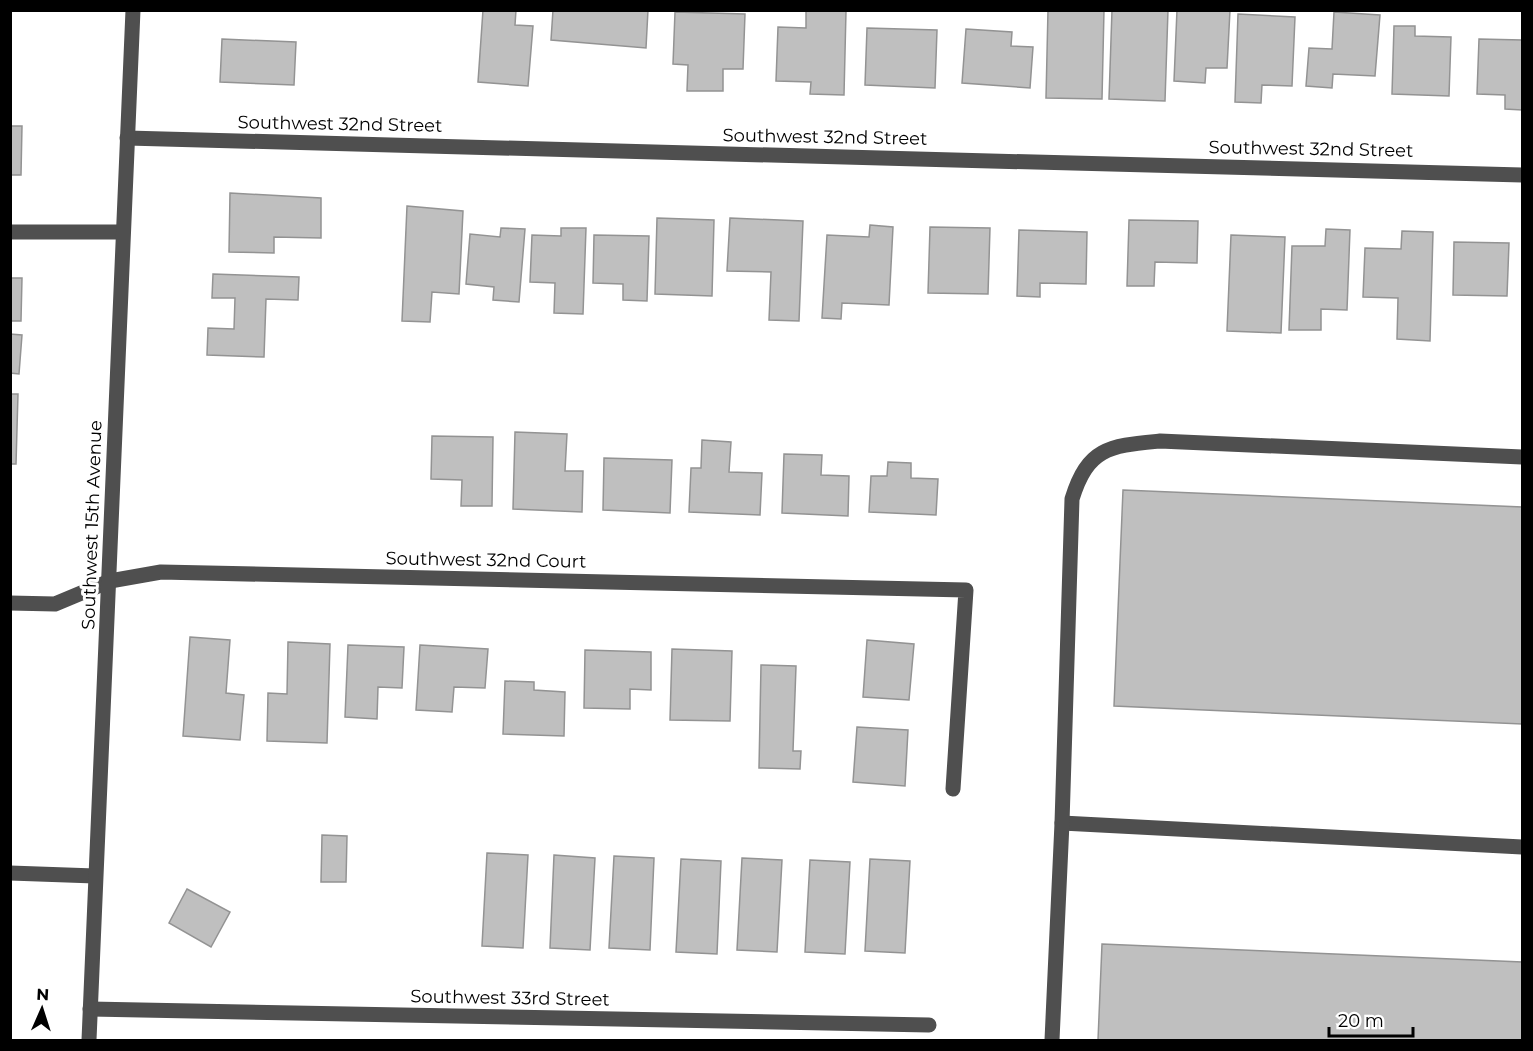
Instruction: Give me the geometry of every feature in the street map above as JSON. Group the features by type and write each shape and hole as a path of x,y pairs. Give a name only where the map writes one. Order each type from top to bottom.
{"street":[{"name":"Southwest 15th Avenue","path":"88,1041 110,581 133,10"},
{"name":"Southwest 32nd Street","path":"127,138 1522,174"},
{"path":"10,232 123,232"},
{"path":"1052,1041 1062,823 1072,499 1078,480 1090,460 1120,445 1160,441 1522,457"},
{"name":"Southwest 32nd Court","path":"10,603 55,604 110,581 161,572 966,590 953,789"},
{"path":"1062,823 1522,847"},
{"path":"10,873 95,876"},
{"name":"Southwest 33rd Street","path":"90,1009 929,1025"}],"building":[{"path":"483,10 516,10 515,25 533,26 528,86 478,82"},
{"path":"553,10 648,10 646,48 551,40"},
{"path":"806,10 846,11 844,95 810,94 811,82 776,81 778,27 806,28"},
{"path":"1048,10 1104,10 1102,99 1046,98"},
{"path":"1112,10 1168,10 1165,101 1109,99"},
{"path":"1177,10 1230,10 1227,68 1206,68 1205,83 1174,81"},
{"path":"675,12 745,14 743,69 723,69 723,91 687,91 688,65 673,64"},
{"path":"1334,12 1380,15 1375,76 1333,74 1332,88 1306,86 1309,48 1332,49"},
{"path":"1238,14 1295,17 1292,86 1262,85 1261,103 1235,102"},
{"path":"1394,26 1415,26 1415,36 1451,37 1449,96 1392,94"},
{"path":"867,28 937,30 935,88 865,85"},
{"path":"966,29 1012,32 1011,46 1033,47 1030,88 962,83"},
{"path":"222,39 296,42 294,85 220,82"},
{"path":"1479,39 1522,40 1522,110 1505,109 1505,95 1477,94"},
{"path":"10,126 22,126 21,175 10,175"},
{"path":"230,193 321,198 321,238 274,237 274,253 229,252"},
{"path":"407,206 463,211 459,294 432,292 430,322 402,321"},
{"path":"657,218 714,220 712,296 655,294"},
{"path":"730,218 803,221 799,321 769,320 771,272 727,271"},
{"path":"1129,220 1198,221 1197,263 1155,262 1154,286 1127,286"},
{"path":"870,225 893,227 889,305 842,303 841,319 822,318 827,235 869,237"},
{"path":"930,227 990,228 988,294 928,293"},
{"path":"501,228 525,229 519,302 493,300 494,287 466,284 470,234 500,237"},
{"path":"561,228 586,228 583,314 554,313 555,283 530,282 532,235 561,236"},
{"path":"1326,229 1350,230 1347,310 1321,309 1321,330 1289,330 1292,246 1325,246"},
{"path":"1019,230 1087,232 1086,284 1040,283 1040,297 1017,296"},
{"path":"1402,231 1433,232 1430,341 1397,339 1398,298 1363,297 1365,248 1401,249"},
{"path":"594,235 649,236 647,301 623,300 623,284 593,283"},
{"path":"1231,235 1285,237 1281,333 1227,331"},
{"path":"1454,242 1509,243 1507,296 1453,295"},
{"path":"213,274 299,277 298,300 266,299 264,357 207,355 208,328 234,329 235,298 212,298"},
{"path":"10,278 22,278 21,321 10,321"},
{"path":"10,334 22,335 19,374 10,373"},
{"path":"10,394 18,394 16,464 10,464"},
{"path":"515,432 567,434 565,471 583,471 582,512 513,509"},
{"path":"432,436 493,437 492,506 461,506 462,480 431,479"},
{"path":"702,440 731,442 729,472 762,473 760,515 689,512 691,468 701,468"},
{"path":"784,454 822,455 821,475 849,476 848,516 782,513"},
{"path":"604,458 672,460 670,513 603,510"},
{"path":"888,462 911,463 911,478 938,479 936,515 869,512 871,476 887,476"},
{"path":"1123,490 1522,507 1522,724 1114,706"},
{"path":"190,637 230,640 226,693 244,695 240,740 183,736"},
{"path":"867,640 914,644 909,700 863,697"},
{"path":"288,642 330,644 327,743 267,741 268,693 287,694"},
{"path":"348,645 404,647 402,688 378,687 377,719 345,717"},
{"path":"420,645 488,649 485,688 454,687 452,712 416,710"},
{"path":"672,649 732,651 730,721 670,720"},
{"path":"585,650 651,652 651,690 630,689 630,709 584,708"},
{"path":"761,665 796,666 793,751 801,751 800,769 759,768"},
{"path":"505,681 534,682 534,690 565,692 564,736 503,734"},
{"path":"857,727 908,730 905,786 853,782"},
{"path":"322,835 347,836 346,882 321,882"},
{"path":"487,853 528,855 523,948 482,946"},
{"path":"554,855 595,858 590,950 550,948"},
{"path":"614,856 654,858 650,950 609,948"},
{"path":"742,858 782,860 777,952 737,950"},
{"path":"681,859 721,861 717,954 676,952"},
{"path":"870,859 910,861 905,953 865,951"},
{"path":"810,860 850,862 845,954 805,952"},
{"path":"187,889 230,912 211,947 169,923"},
{"path":"1102,944 1522,962 1522,1040 1098,1040"}]}
